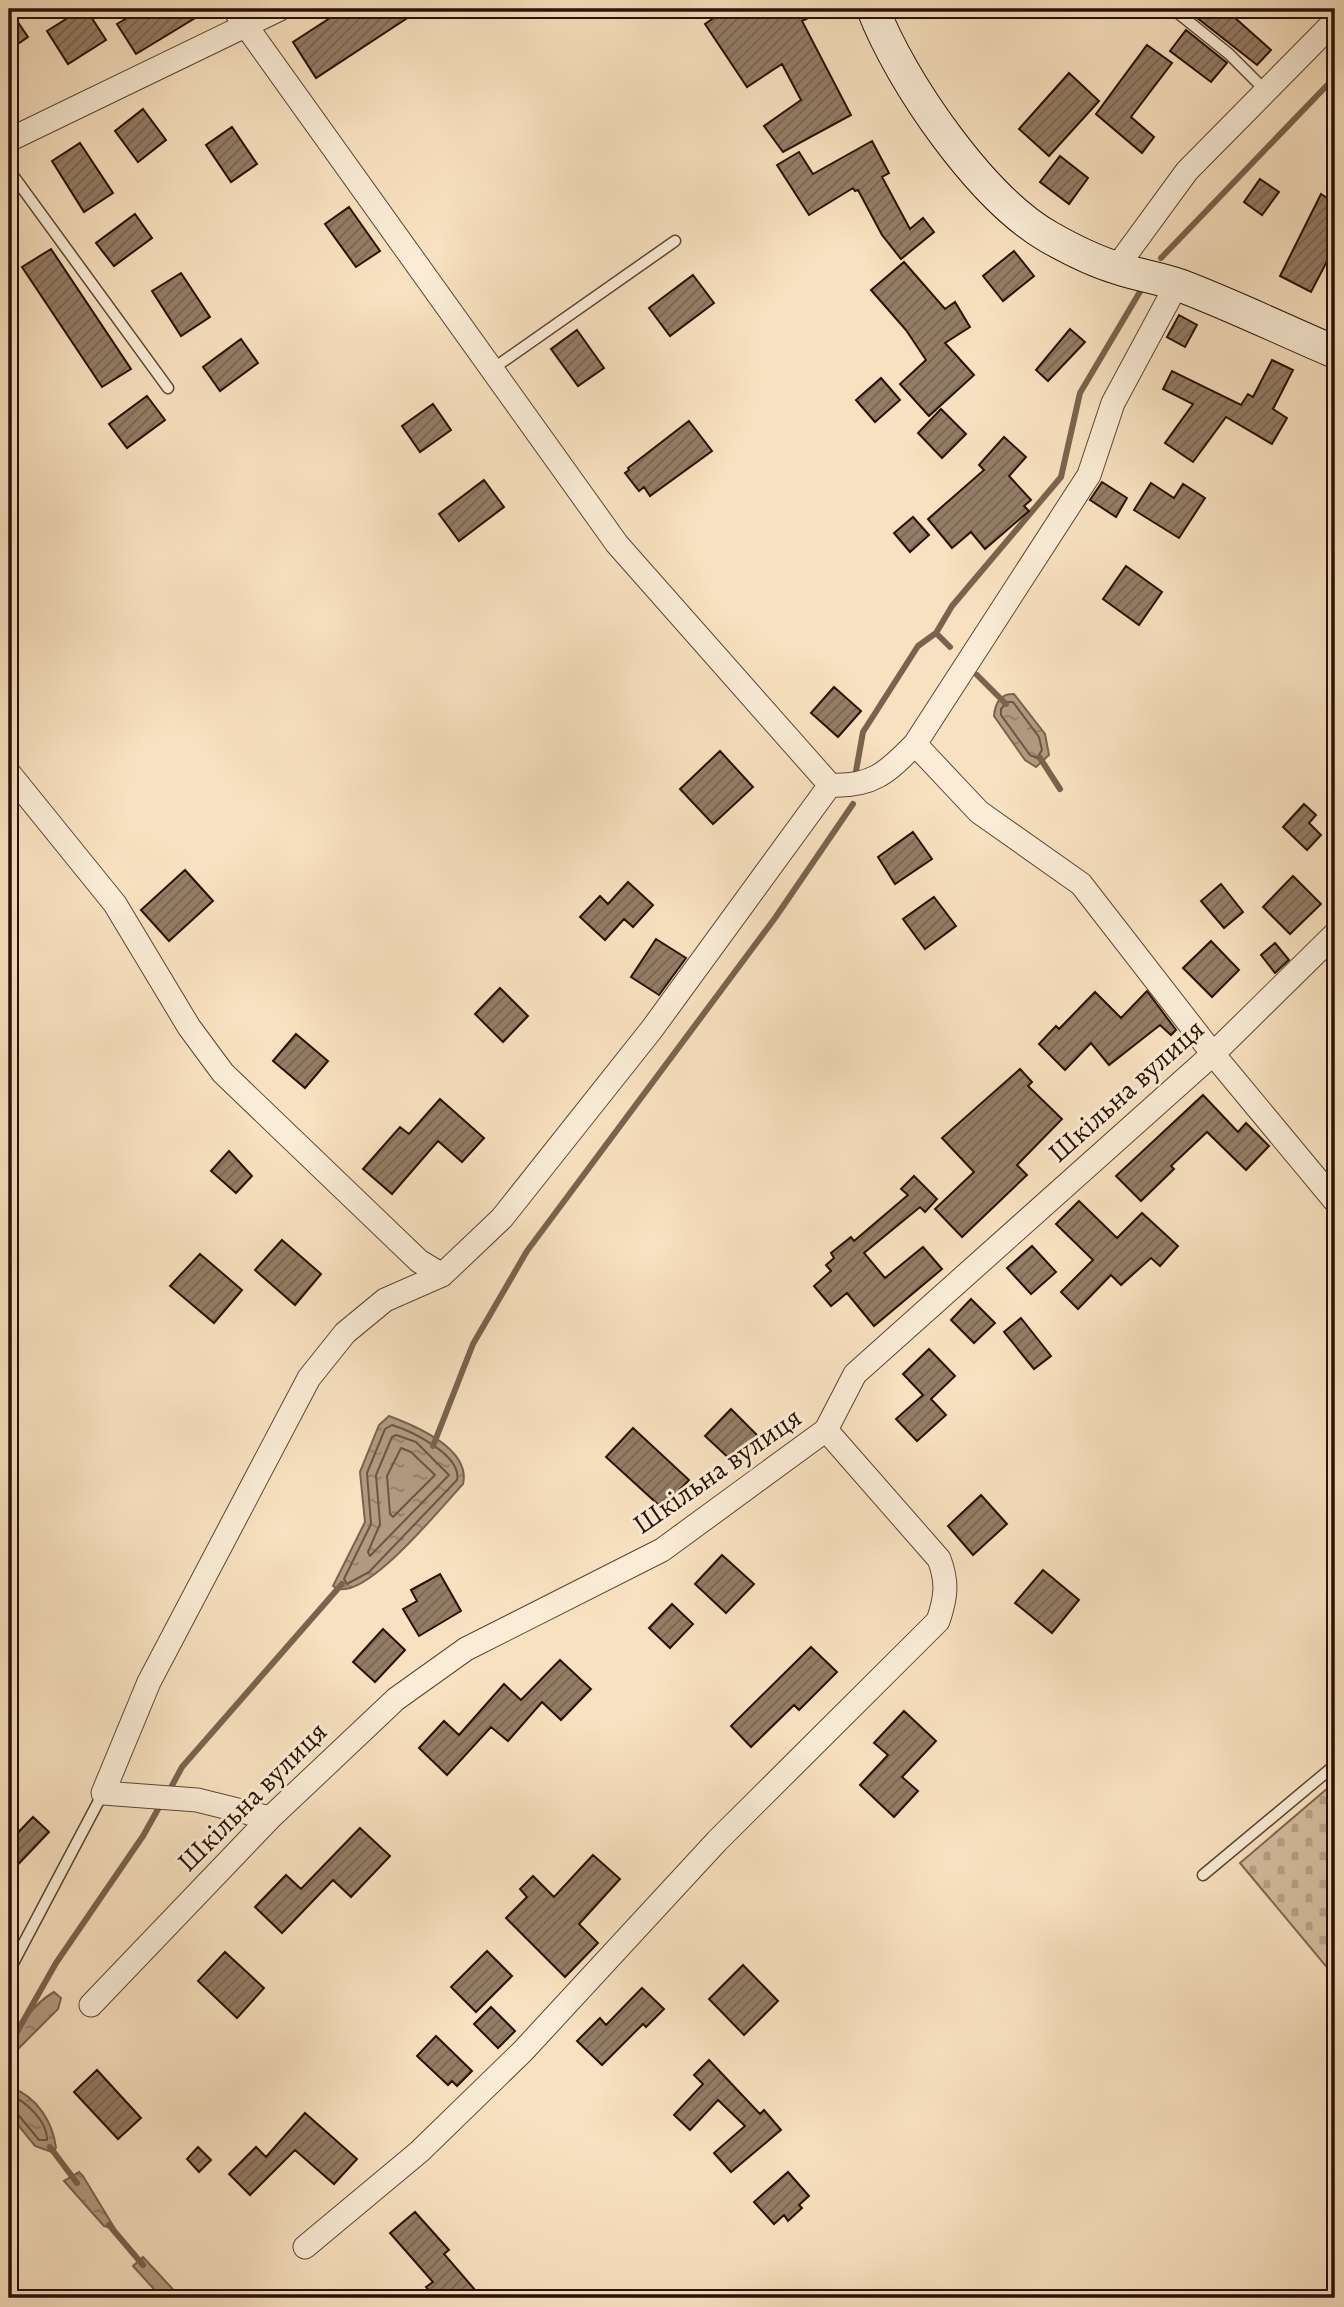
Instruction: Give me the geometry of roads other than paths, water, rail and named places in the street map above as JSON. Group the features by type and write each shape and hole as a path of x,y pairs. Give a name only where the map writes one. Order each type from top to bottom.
{"main road":[{"path":"873,9 887,46 911,85 976,171 1015,211 1048,236 1116,268 1177,284 1335,352"}],"street":[{"path":"9,140 240,18 280,9"},
{"path":"240,18 617,544 830,785 859,785 878,778 915,744 1089,475 1113,403 1177,284"},
{"path":"1116,268 1187,171 1335,21"},
{"path":"915,744 979,812 1081,884 1213,1054 1335,1201"},
{"path":"9,773 115,904 189,1027 223,1073 419,1261 442,1275"},
{"path":"270,1818 197,1800 103,1793 149,1682 309,1378 345,1333 385,1300 442,1275 502,1218 652,1029 830,785"},
{"name":"Шкільна вулиця","path":"91,2005 270,1818 396,1699 466,1649 662,1550 826,1430 855,1374 1213,1054 1335,934"},
{"path":"305,2247 419,2152 523,2051 717,1841 938,1621 945,1599 946,1577 939,1559 826,1430"}],"lane":[{"path":"1173,9 1229,54 1266,91"},
{"path":"9,170 168,388"},
{"path":"491,370 676,241"},
{"path":"1203,1875 1335,1765"},
{"path":"9,1971 103,1793"}],"water":[{"path":"1014,694 1045,734 1049,755 1036,767 1025,760 994,716 1000,700 1006,695"},
{"path":"389,1416 426,1433 450,1450 459,1460 463,1471 463,1484 401,1552 381,1569 362,1583 346,1589 333,1586 365,1522 360,1472 379,1425"},
{"path":"54,1992 61,1998 58,2009 9,2058 13,2040 24,2021"},
{"path":"11,2088 29,2097 42,2112 54,2139 56,2148 52,2152 35,2146 9,2114"},
{"path":"79,2172 115,2229 104,2226 64,2181"},
{"path":"143,2257 181,2298 162,2298 133,2266"}],"waterway":[{"path":"1161,258 1335,77"},
{"path":"856,771 863,732 918,646 936,633 952,606 1061,477 1080,393 1141,290"},
{"path":"936,633 950,647"},
{"path":"977,675 1006,704"},
{"path":"1040,758 1060,789"},
{"path":"433,1446 473,1344 527,1251 775,918 853,804"},
{"path":"168,1793 182,1767 342,1584"},
{"path":"9,2046 56,1963 143,1836 162,1802"},
{"path":"50,2147 77,2183"},
{"path":"109,2225 143,2265"}]}
